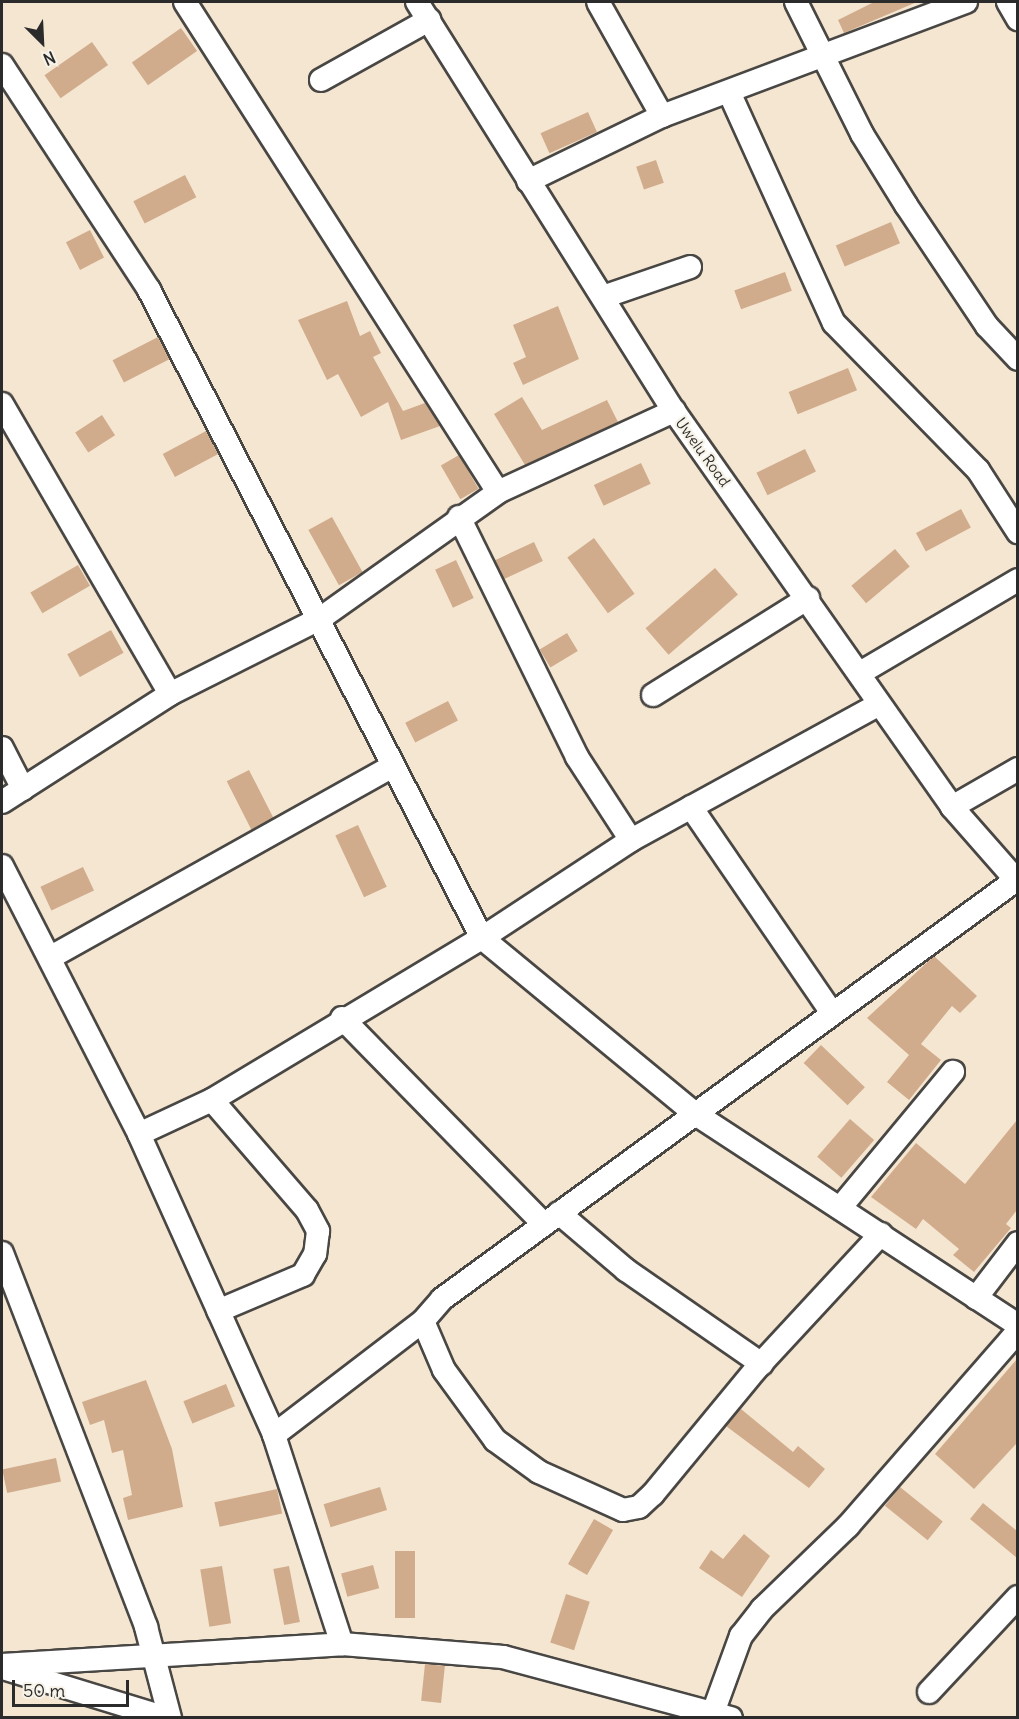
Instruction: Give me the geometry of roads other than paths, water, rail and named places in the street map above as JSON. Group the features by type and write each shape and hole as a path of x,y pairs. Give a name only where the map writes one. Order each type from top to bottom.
{"street":[{"path":"185,2 498,492"},
{"path":"598,2 662,116"},
{"path":"796,2 825,54 862,134 899,195 987,326 1017,359"},
{"path":"528,181 662,116 966,2"},
{"path":"1008,2 1017,19"},
{"path":"321,80 423,11"},
{"name":"Uwelu Road","path":"423,11 674,411 808,598 860,673 878,705 952,807 1017,881"},
{"path":"2,65 149,290 321,618 391,768 482,938 694,1113 1017,1325"},
{"path":"729,92 834,323 978,470 1017,532"},
{"path":"603,297 690,267"},
{"path":"2,404 170,694"},
{"path":"2,802 170,694 321,618 459,517 498,492 674,411"},
{"path":"459,517 571,746 631,840"},
{"path":"860,673 1017,580"},
{"path":"653,695 808,598"},
{"path":"139,1134 212,1100 342,1018 482,938 631,840 878,705"},
{"path":"2,748 23,789"},
{"path":"51,957 391,768"},
{"path":"952,807 1017,769"},
{"path":"691,807 832,1013"},
{"path":"2,866 51,957 139,1134 274,1435 342,1644"},
{"path":"274,1435 423,1321 442,1299 694,1113 1017,881"},
{"path":"342,1018 551,1219 762,1364"},
{"path":"840,1208 953,1072"},
{"path":"212,1100 307,1210 318,1232 315,1254 303,1275 218,1311"},
{"path":"423,1321 444,1370 495,1440 538,1472 623,1510 639,1507 653,1494 762,1364 881,1234"},
{"path":"976,1298 1017,1243"},
{"path":"2,1253 156,1654 168,1718 113,1712 2,1666"},
{"path":"2,1666 156,1654 342,1644 503,1657 722,1714 741,1636 762,1609 849,1526 1017,1331"},
{"path":"929,1692 1017,1597"}]}
